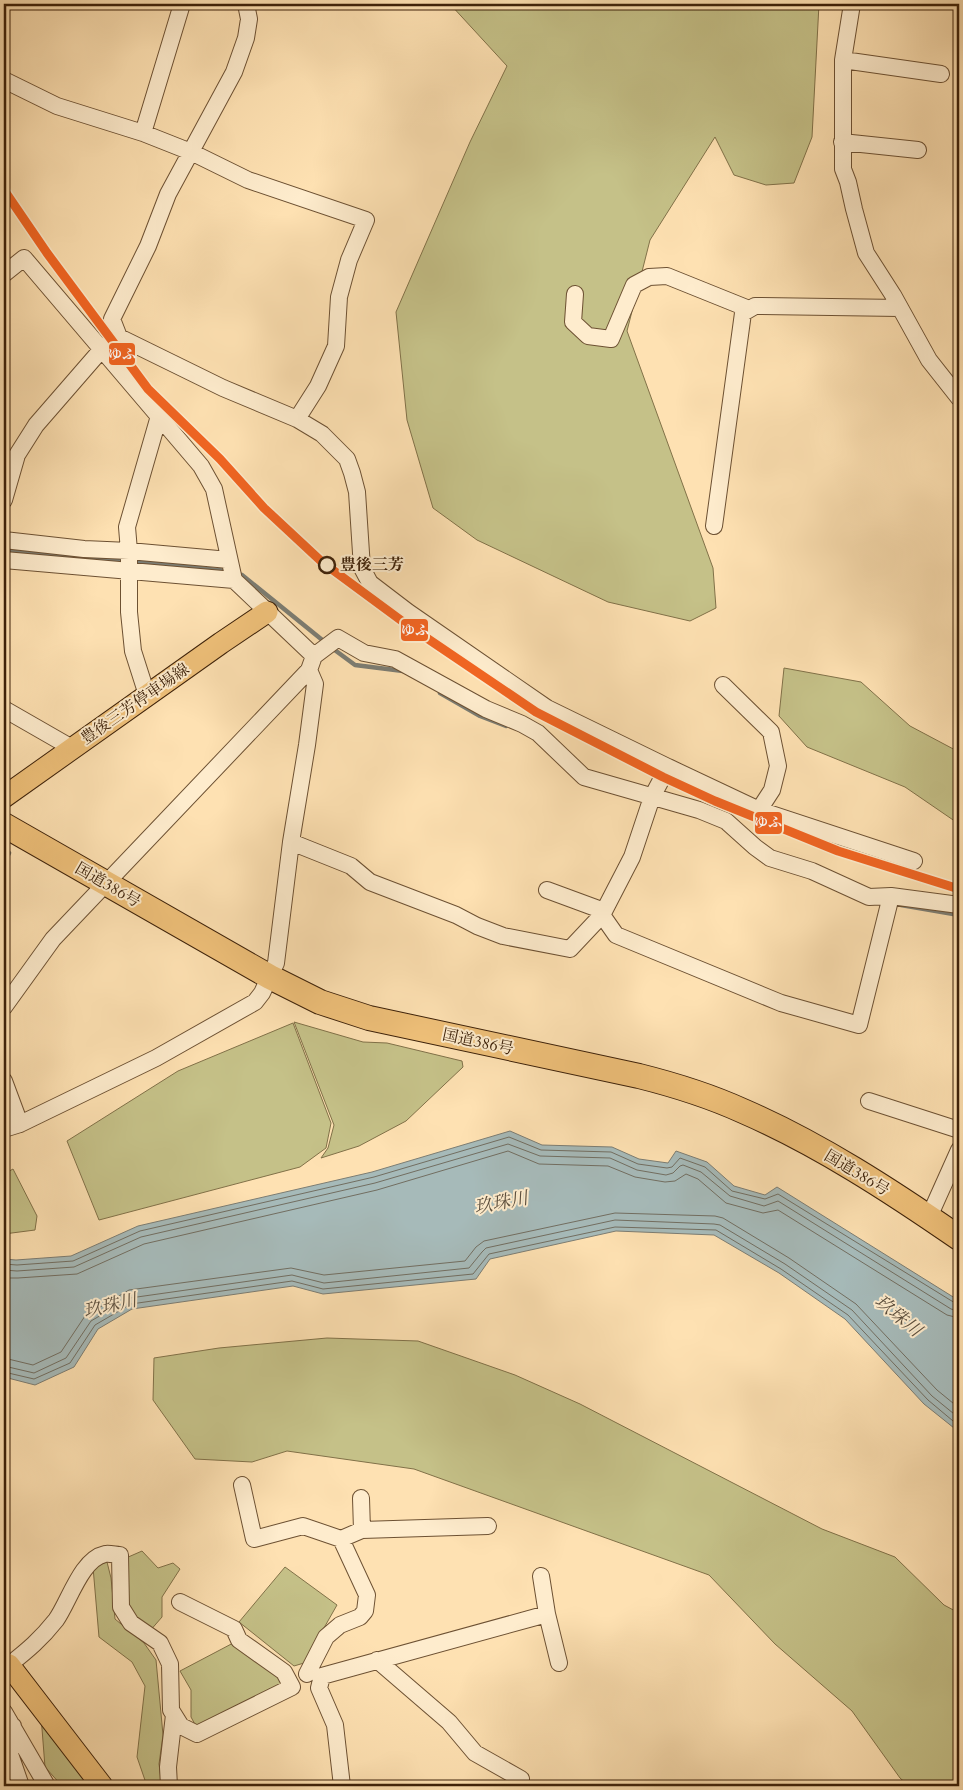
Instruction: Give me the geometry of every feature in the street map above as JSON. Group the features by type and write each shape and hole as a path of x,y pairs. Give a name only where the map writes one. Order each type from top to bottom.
{"highway":[{"name":"国道386号","path":"4,825 270,977 320,1002 369,1018 639,1076 677,1086 714,1099 779,1128 858,1173 959,1238"}],"main road":[{"name":"豊後三芳停車場線","path":"4,797 267,612"},
{"path":"6,1664 102,1786"}],"street":[{"path":"143,134 182,4"},
{"path":"246,4 248,19 246,38 234,72 168,194 148,246 112,319 118,337 223,388 297,419 322,434 347,460 357,492 362,568 370,583 408,612 547,708 759,810 914,861"},
{"path":"852,4 843,60 843,169 866,253 929,360 959,398"},
{"path":"843,60 941,74"},
{"path":"4,80 57,106 191,152 248,180 366,220 350,260 339,297 336,346 318,386 297,419"},
{"path":"842,142 918,150"},
{"path":"4,274 24,258 201,466 214,489 234,580 267,612 312,663 316,684 308,745 291,842 276,963 255,1002 156,1058 20,1124 4,1129"},
{"path":"575,294 573,322 588,336 611,339 634,285 648,277 667,276 749,309"},
{"path":"714,526 743,313 755,306 900,308"},
{"path":"4,500 7,476 17,455 36,425 102,349 118,337"},
{"path":"147,695 133,651 129,612 127,527 159,416"},
{"path":"4,540 84,549 229,560"},
{"path":"4,560 234,580"},
{"path":"4,1007 53,939 312,663 338,638 364,653 395,659 486,709 538,733 584,777 650,803 699,810 726,822 770,858 812,872 869,897 889,903 959,904"},
{"path":"723,685 771,732 778,766 772,790 759,810"},
{"path":"4,709 72,748"},
{"path":"291,842 351,866 370,882 456,915 503,936 570,949 603,913 632,858 650,803 668,767"},
{"path":"547,890 603,913 616,935 781,1003 859,1025 889,903"},
{"path":"4,1081 20,1124"},
{"path":"869,1101 959,1130"},
{"path":"929,1217 959,1150"},
{"path":"242,1484 254,1539 303,1526 341,1539 362,1530 488,1526"},
{"path":"362,1498 362,1530"},
{"path":"341,1539 367,1595 365,1611 360,1617 340,1625 326,1637 314,1675 335,1724 342,1786"},
{"path":"6,1664 38,1642 58,1617 77,1581 93,1560 106,1553 120,1555 121,1607 131,1623 160,1643 170,1664 171,1710 181,1726 197,1734 292,1687 284,1672 239,1640 234,1629 180,1602"},
{"path":"541,1576 547,1614 559,1663"},
{"path":"287,1677 300,1673 314,1675 377,1660 547,1614"},
{"path":"377,1660 448,1722 475,1753 521,1779"},
{"path":"4,1712 47,1786"},
{"path":"169,1786 168,1767 174,1714"},
{"path":"13,1726 10,1754 21,1786"}],"shaded area":[{"path":"450,4 819,4 812,137 794,183 766,185 734,175 715,137 650,240 627,331 713,568 716,608 690,621 608,602 477,540 433,508 407,420 396,312 470,142 507,66"},
{"path":"784,668 861,682 910,726 959,752 959,824 905,787 807,747 779,716"},
{"path":"294,1022 363,1042 387,1043 462,1061 463,1067 406,1121 359,1146 321,1158 328,1148 334,1125"},
{"path":"293,1023 331,1123 326,1148 300,1167 99,1220 67,1141 178,1071"},
{"path":"13,1169 37,1216 35,1230 4,1234 4,1174"},
{"path":"327,1338 418,1341 515,1375 580,1404 822,1529 895,1557 944,1605 959,1613 959,1786 909,1786 900,1778 852,1711 775,1644 709,1575 414,1469 287,1451 252,1462 195,1459 153,1400 154,1358 219,1348"},
{"path":"142,1551 158,1568 173,1563 180,1569 162,1597 162,1617 149,1632 132,1621 126,1595 126,1558"},
{"path":"107,1562 111,1578 115,1619 144,1643 156,1660 163,1735 159,1764 162,1786 147,1786 137,1757 145,1686 132,1662 99,1637 93,1567"},
{"path":"285,1567 337,1605 304,1663 294,1666 239,1622"},
{"path":"237,1641 288,1684 198,1730 191,1717 191,1690 180,1671"},
{"path":"41,1716 96,1786 62,1786 45,1767"}],"water":[{"name":"玖珠川","path":"510,1131 542,1145 612,1147 639,1159 668,1163 676,1151 707,1162 734,1186 765,1195 777,1187 958,1300 959,1432 924,1404 845,1319 779,1273 714,1235 616,1231 490,1259 476,1279 323,1294 293,1286 132,1309 98,1329 74,1367 35,1385 4,1377 4,1259 16,1260 71,1256 138,1226 372,1172"}],"waterway":[{"path":"4,551 81,557"},
{"path":"88,557 126,560"},
{"path":"133,561 227,571"},
{"path":"237,574 242,575 326,643"},
{"path":"332,648 355,665 403,671"},
{"path":"440,693 480,716 506,726"},
{"path":"4,863 9,853"},
{"path":"901,905 959,915"}],"transit line":[{"name":"ゆふ","path":"4,190 47,253 148,389 220,459 264,508 322,562 406,624 536,712 663,777 715,801 838,851 959,889"}],"place":[{"name":"豊後三芳","path":"327,565"}]}
